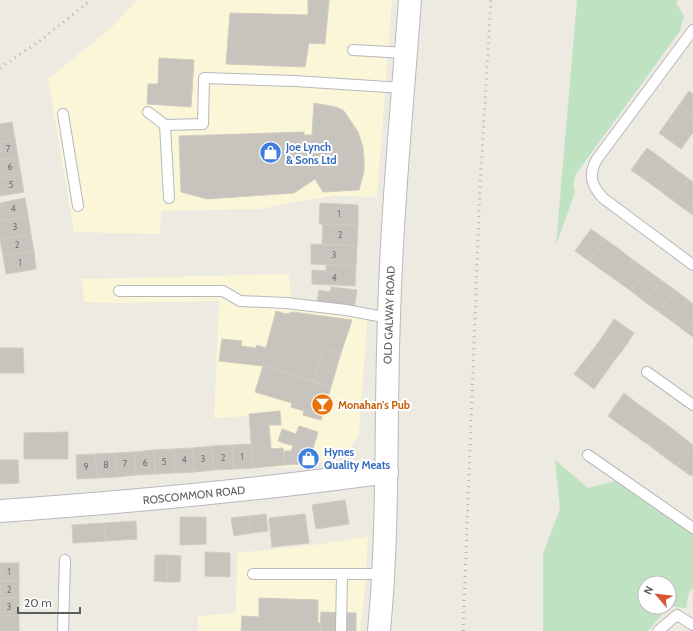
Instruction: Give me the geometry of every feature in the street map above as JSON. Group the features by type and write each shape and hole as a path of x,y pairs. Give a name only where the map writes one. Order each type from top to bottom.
{"main road":[{"name":"OLD GALWAY ROAD","path":"379,631 384,574 387,472 386,418 388,318 410,0"},
{"name":"ROSCOMMON ROAD","path":"0,511 100,504 303,484 387,472"}],"lane":[{"path":"693,30 596,159 591,173 593,185 603,198 693,265"},
{"path":"353,50 406,53"},
{"path":"148,112 165,125 203,124 204,78 295,81 403,88"},
{"path":"63,114 78,206"},
{"path":"165,125 169,198"},
{"path":"119,290 223,290 240,301 286,303 346,310 388,318"},
{"path":"647,372 693,405"},
{"path":"588,455 693,528"},
{"path":"63,631 64,560"},
{"path":"253,574 384,574"},
{"path":"341,631 342,575"},
{"path":"658,631 678,615 693,625"}],"shaded area":[{"path":"137,0 392,0 377,197 334,196 260,209 161,211 160,234 74,232 48,79 112,27"},
{"path":"289,274 291,300 368,312 359,433 354,443 343,457 306,467 253,468 248,416 214,418 219,301 116,303 84,302 82,279"},
{"path":"368,536 364,601 360,631 198,631 198,616 236,613 237,553 321,544"}],"green space":[{"path":"577,0 678,0 676,3 684,16 680,31 576,174 573,184 575,192 556,245"},
{"path":"555,460 588,488 615,481 693,534 693,588 689,592 686,608 677,607 677,575 637,575 637,615 661,615 648,631 543,631 543,554 560,509"}],"building":[{"path":"308,0 329,0 325,44 309,43 305,67 226,64 230,13 308,15"},
{"path":"159,58 194,60 191,107 147,104 148,84 158,84"},
{"path":"689,91 693,94 693,115 679,105"},
{"name":"Joe Lynch & Sons Ltd","path":"314,103 336,107 344,111 358,132 363,147 364,159 364,171 359,190 323,192 315,179 294,193 207,199 181,192 179,136 304,132 304,135 312,135"},
{"path":"679,105 693,115 693,133 691,135 669,119"},
{"path":"669,119 691,135 681,149 659,133"},
{"path":"12,122 15,139 0,142 0,124"},
{"path":"15,139 18,157 0,160 0,142"},
{"path":"647,148 661,158 645,180 631,170"},
{"path":"18,157 21,175 0,178 0,160"},
{"path":"661,158 675,169 659,190 645,180"},
{"path":"675,169 689,179 672,200 659,190"},
{"path":"21,175 24,192 0,196 0,178"},
{"path":"689,179 693,182 693,202 686,210 672,200"},
{"path":"25,198 28,216 0,221 0,203"},
{"path":"693,202 693,215 686,210"},
{"path":"320,203 358,205 358,225 319,224"},
{"path":"28,216 31,234 0,239 0,221"},
{"path":"323,224 358,225 357,246 322,244"},
{"path":"591,229 605,239 589,261 575,251"},
{"path":"31,234 34,251 3,256 0,239"},
{"path":"605,239 619,249 603,271 589,261"},
{"path":"311,244 357,246 356,266 311,264"},
{"path":"619,249 633,260 617,281 603,271"},
{"path":"34,251 36,269 6,274 3,256"},
{"path":"633,260 647,270 631,291 617,281"},
{"path":"326,265 356,266 355,286 312,284 312,270 326,271"},
{"path":"647,270 661,280 645,302 631,291"},
{"path":"661,280 675,290 659,312 645,302"},
{"path":"331,287 357,290 354,309 317,303 319,290 330,292"},
{"path":"675,290 688,300 673,322 659,312"},
{"path":"688,300 693,304 693,323 686,332 673,322"},
{"path":"276,311 286,314 293,312 352,320 341,353 323,348 313,381 263,366 219,361 222,339 242,341 241,346 256,348 257,345 266,348"},
{"path":"614,319 634,333 625,347 605,333"},
{"path":"693,323 693,337 686,332"},
{"path":"605,333 625,347 614,361 595,347"},
{"path":"595,347 614,361 604,375 584,361"},
{"path":"0,348 23,348 24,373 0,373"},
{"path":"323,348 341,353 331,387 313,381"},
{"path":"584,361 604,375 594,389 574,374"},
{"path":"263,366 331,387 321,420 303,415 304,411 291,407 292,403 255,392"},
{"path":"624,393 638,404 622,426 608,416"},
{"path":"638,404 652,414 636,436 622,426"},
{"path":"280,411 281,425 269,425 271,449 283,448 285,465 253,468 249,414"},
{"path":"652,414 666,424 650,446 636,436"},
{"path":"666,424 679,434 663,456 650,446"},
{"path":"299,426 318,432 312,452 278,441 282,429 296,434"},
{"path":"68,432 68,459 24,459 24,433"},
{"path":"679,434 693,445 677,466 663,456"},
{"path":"251,444 253,468 233,469 232,445"},
{"path":"232,445 233,469 214,470 212,446"},
{"path":"693,445 693,474 691,476 677,466"},
{"path":"212,446 214,470 194,472 193,448"},
{"path":"293,446 312,452 308,464 285,465 284,451 291,451"},
{"path":"193,448 194,472 175,473 173,449"},
{"path":"173,449 175,473 155,474 154,450"},
{"path":"154,450 155,474 136,475 134,452"},
{"path":"134,452 136,475 116,477 115,453"},
{"path":"115,453 116,477 97,478 95,454"},
{"path":"95,454 97,478 77,479 76,455"},
{"path":"0,460 18,460 19,483 0,484"},
{"path":"345,500 349,524 316,529 312,505"},
{"path":"266,514 268,531 251,533 249,516"},
{"path":"305,514 309,543 272,547 269,518"},
{"path":"249,516 251,533 234,536 231,518"},
{"path":"180,517 206,517 206,544 180,545"},
{"path":"136,521 137,539 105,541 104,523"},
{"path":"104,523 105,541 73,543 72,525"},
{"path":"205,552 230,553 230,577 205,576"},
{"path":"155,555 168,555 167,582 154,581"},
{"path":"168,555 181,556 180,582 167,582"},
{"path":"0,563 19,563 19,581 0,581"},
{"path":"0,581 19,581 19,598 0,598"},
{"path":"0,598 19,598 19,616 0,616"},
{"path":"259,598 318,600 318,623 320,623 320,631 241,631 242,616 259,617"},
{"path":"321,612 356,613 356,631 320,631"},
{"path":"0,616 19,616 19,631 0,631"}],"railway":[{"path":"0,68 41,40 91,0"},
{"path":"463,631 480,187 491,0"}],"place":[{"name":"Joe Lynch & Sons Ltd","path":"271,153"},
{"name":"Monahan's Pub","path":"323,405"},
{"name":"Hynes Quality Meats","path":"308,458"}]}
